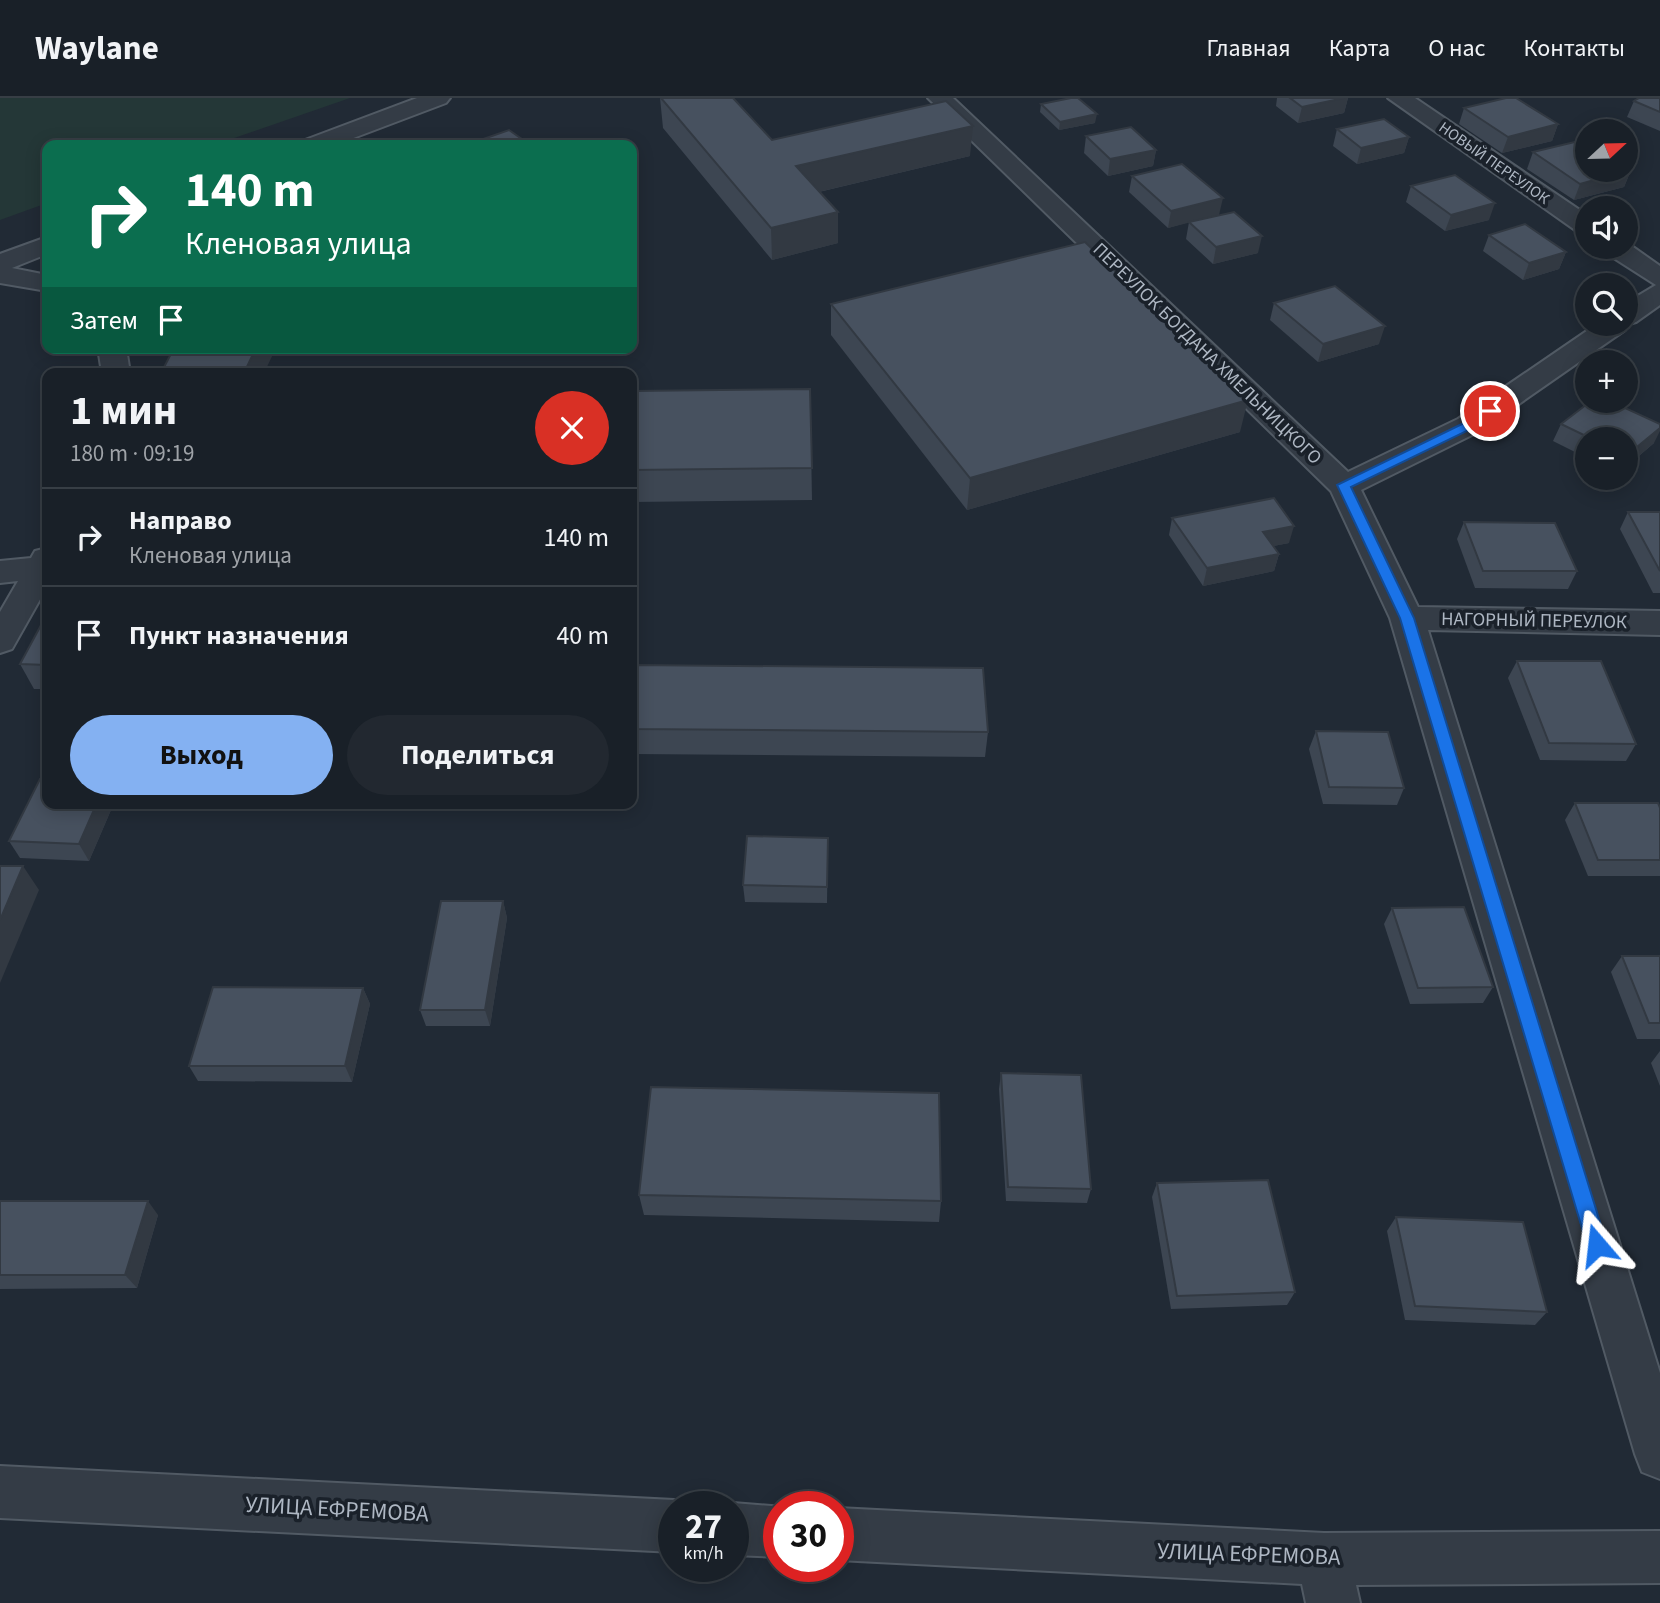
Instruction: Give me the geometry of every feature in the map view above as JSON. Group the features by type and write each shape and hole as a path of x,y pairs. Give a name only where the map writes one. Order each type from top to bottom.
{"street":[{"path":"327,140 438,98"},
{"name":"ПЕРЕУЛОК БОГДАНА ХМЕЛЬНИЦКОГО","path":"940,98 1344,485 1407,618 1660,1454"},
{"name":"НОВЫЙ ПЕРЕУЛОК","path":"1400,98 1575,219"},
{"path":"0,263 42,248"},
{"path":"1632,259 1660,278"},
{"path":"0,275 42,282"},
{"path":"1638,308 1660,292"},
{"path":"1344,485 1469,425 1598,336"},
{"path":"0,572 42,563"},
{"path":"0,641 42,567"},
{"name":"НАГОРНЫЙ ПЕРЕУЛОК","path":"1407,618 1660,623"},
{"name":"УЛИЦА ЕФРЕМОВА","path":"0,1492 658,1525"},
{"name":"УЛИЦА ЕФРЕМОВА","path":"854,1536 1328,1581 1660,1557"}],"shaded area":[{"path":"0,98 350,98 228,140 42,140 42,205 0,220"}],"building":[{"path":"661,98 733,98 772,140 946,101 973,126 796,166 838,212 771,228"},
{"path":"1078,98 1097,114 1060,122 1041,104"},
{"path":"1290,98 1344,98 1302,107"},
{"path":"1516,98 1558,124 1508,137 1464,108"},
{"path":"1639,98 1660,98 1660,112 1634,101"},
{"path":"1384,119 1409,137 1361,148 1337,129"},
{"path":"1131,127 1156,150 1110,159 1086,136"},
{"path":"509,130 523,140 480,140"},
{"path":"1575,142 1575,181 1533,152"},
{"path":"1182,164 1223,198 1171,211 1132,176"},
{"path":"1455,175 1495,203 1451,215 1411,186"},
{"path":"1234,212 1262,236 1216,247 1189,222"},
{"path":"1525,224 1566,252 1529,263 1489,235"},
{"path":"1085,242 1248,400 970,478 831,304"},
{"path":"1335,286 1385,326 1323,344 1274,303"},
{"path":"171,354 253,354 246,368 164,368"},
{"path":"810,389 812,468 637,470 637,391"},
{"path":"1575,413 1636,413 1660,424 1660,428 1638,446 1638,427 1575,427 1575,431 1561,424"},
{"path":"1274,498 1294,526 1263,532 1279,554 1207,568 1172,518"},
{"path":"1628,512 1660,512 1660,571"},
{"path":"1464,522 1555,523 1577,571 1483,571"},
{"path":"42,623 42,665 20,664"},
{"path":"1517,661 1601,661 1636,744 1549,743"},
{"path":"637,665 983,668 988,732 637,729"},
{"path":"1316,731 1388,732 1404,788 1329,787"},
{"path":"40,779 42,809 94,809 79,844 9,841"},
{"path":"1575,803 1658,803 1660,860 1598,860"},
{"path":"747,836 828,838 827,887 743,885"},
{"path":"0,866 23,866 0,920"},
{"path":"441,901 503,901 485,1010 420,1010"},
{"path":"1464,907 1493,987 1418,988 1392,908"},
{"path":"1622,956 1660,956 1660,1023 1649,1023"},
{"path":"213,987 363,988 345,1066 189,1066"},
{"path":"1001,1073 1081,1075 1091,1189 1008,1187"},
{"path":"651,1087 939,1093 941,1201 639,1195"},
{"path":"1268,1180 1295,1292 1177,1296 1157,1183"},
{"path":"0,1201 148,1201 125,1275 0,1275"},
{"path":"1396,1217 1523,1222 1547,1312 1415,1306"}],"route":[{"path":"1490,411 1469,425 1344,485 1407,618 1597,1245"}]}
